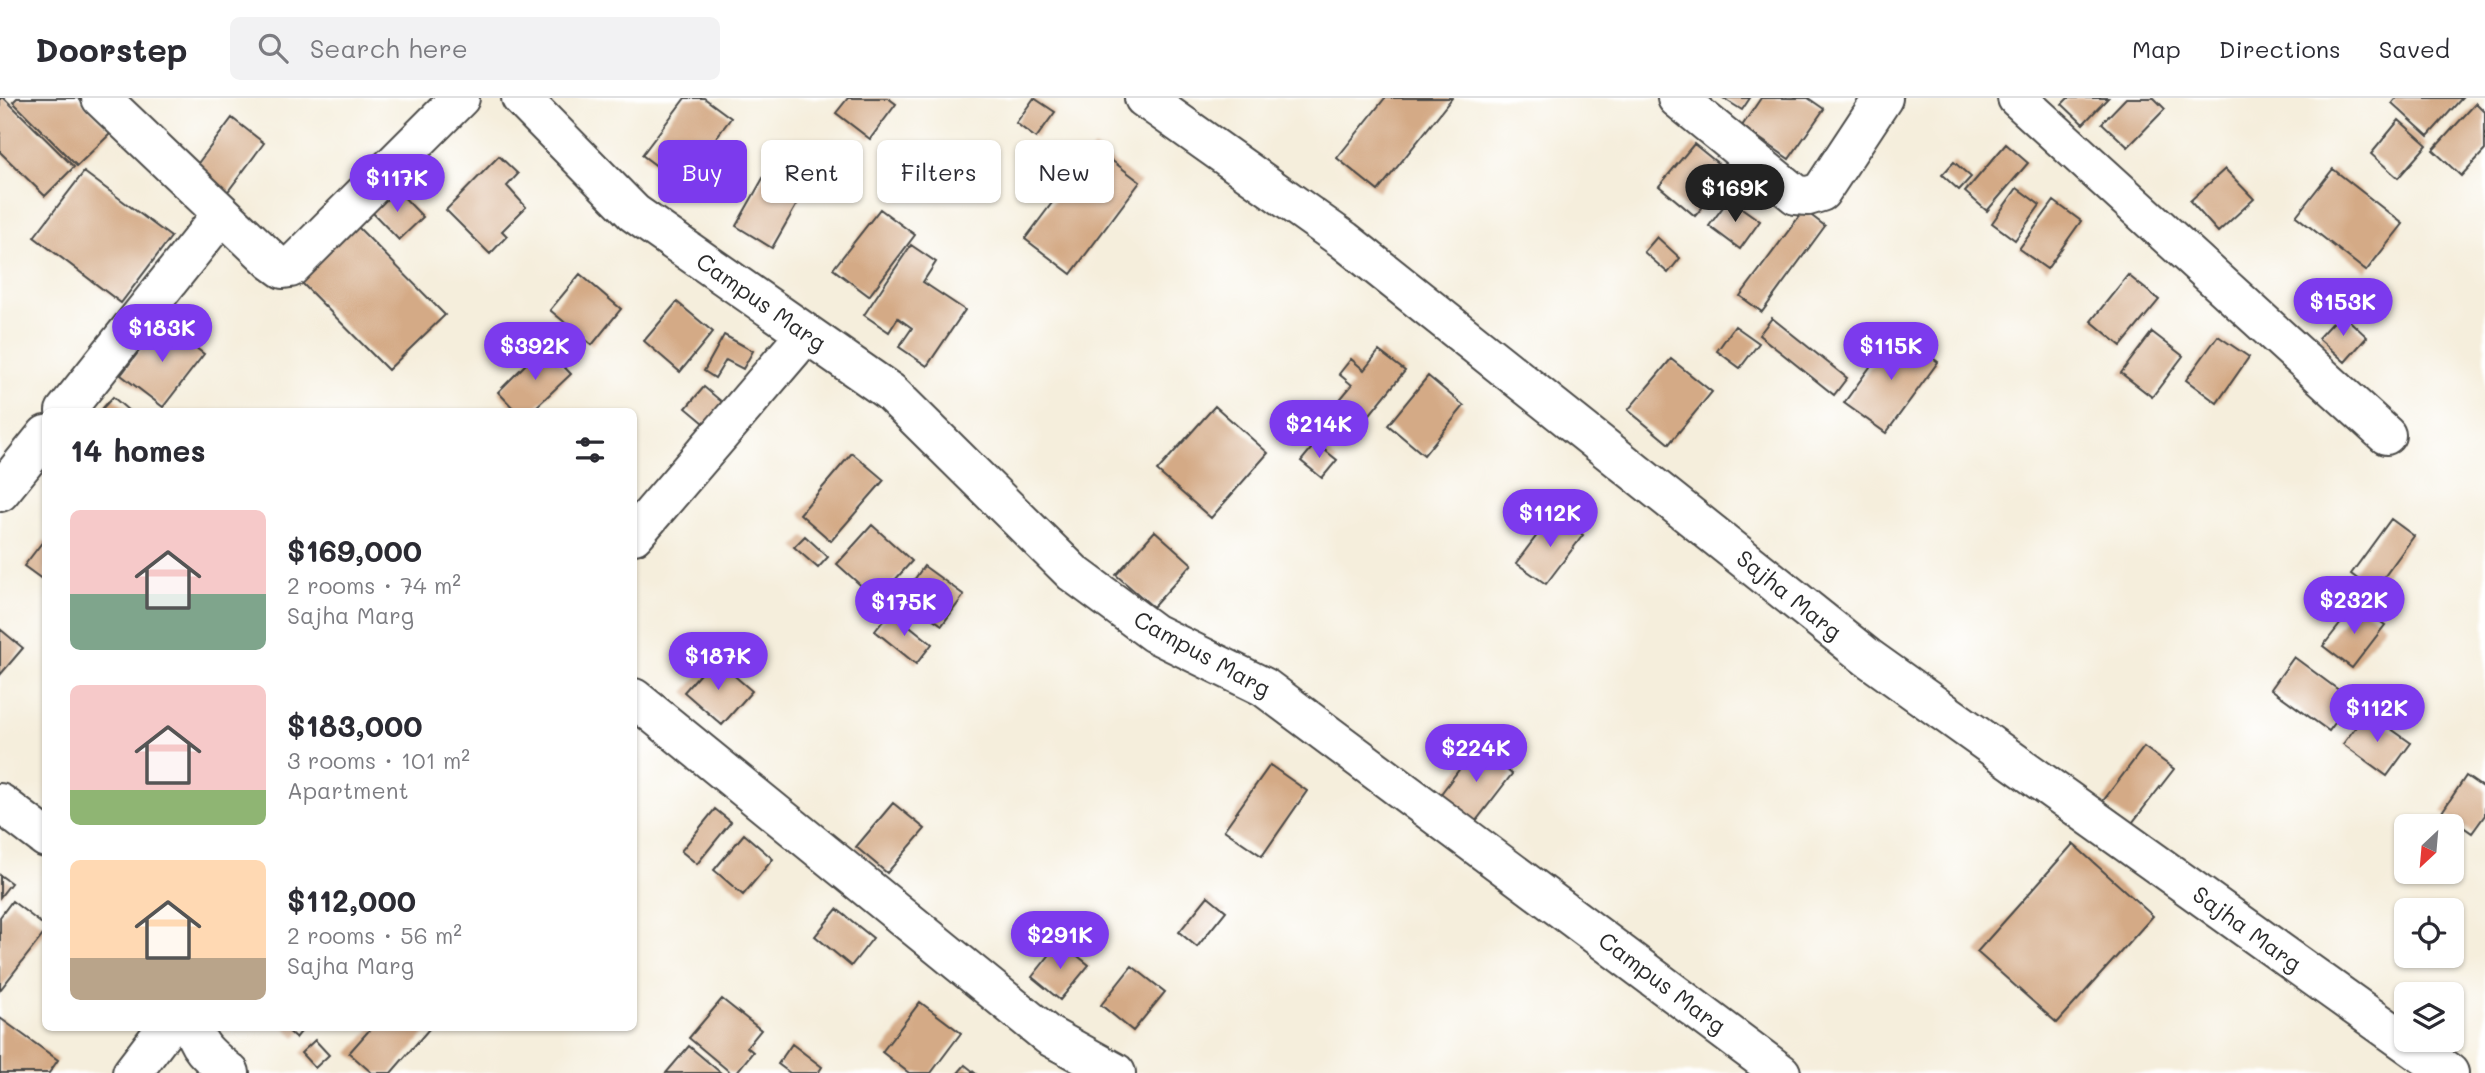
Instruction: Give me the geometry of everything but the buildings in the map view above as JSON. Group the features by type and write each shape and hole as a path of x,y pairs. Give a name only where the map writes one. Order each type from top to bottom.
{"street":[{"path":"101,98 279,267 290,268 460,98"},
{"name":"Campus Marg","path":"521,98 634,214 890,392 1073,573 1154,633 1264,687 1781,1073"},
{"name":"Sajha Marg","path":"1144,98 1344,240 1867,657 2449,1073"},
{"path":"1677,98 1796,195 1808,196 1821,192 1883,98"},
{"path":"2017,98 2386,435"},
{"path":"67,408 222,214"},
{"path":"637,532 806,334"},
{"path":"0,492 42,440"},
{"path":"637,700 1049,1036 1116,1073"},
{"path":"0,803 42,835"},
{"path":"132,1073 164,1031"},
{"path":"195,1031 204,1050 230,1073"}]}
